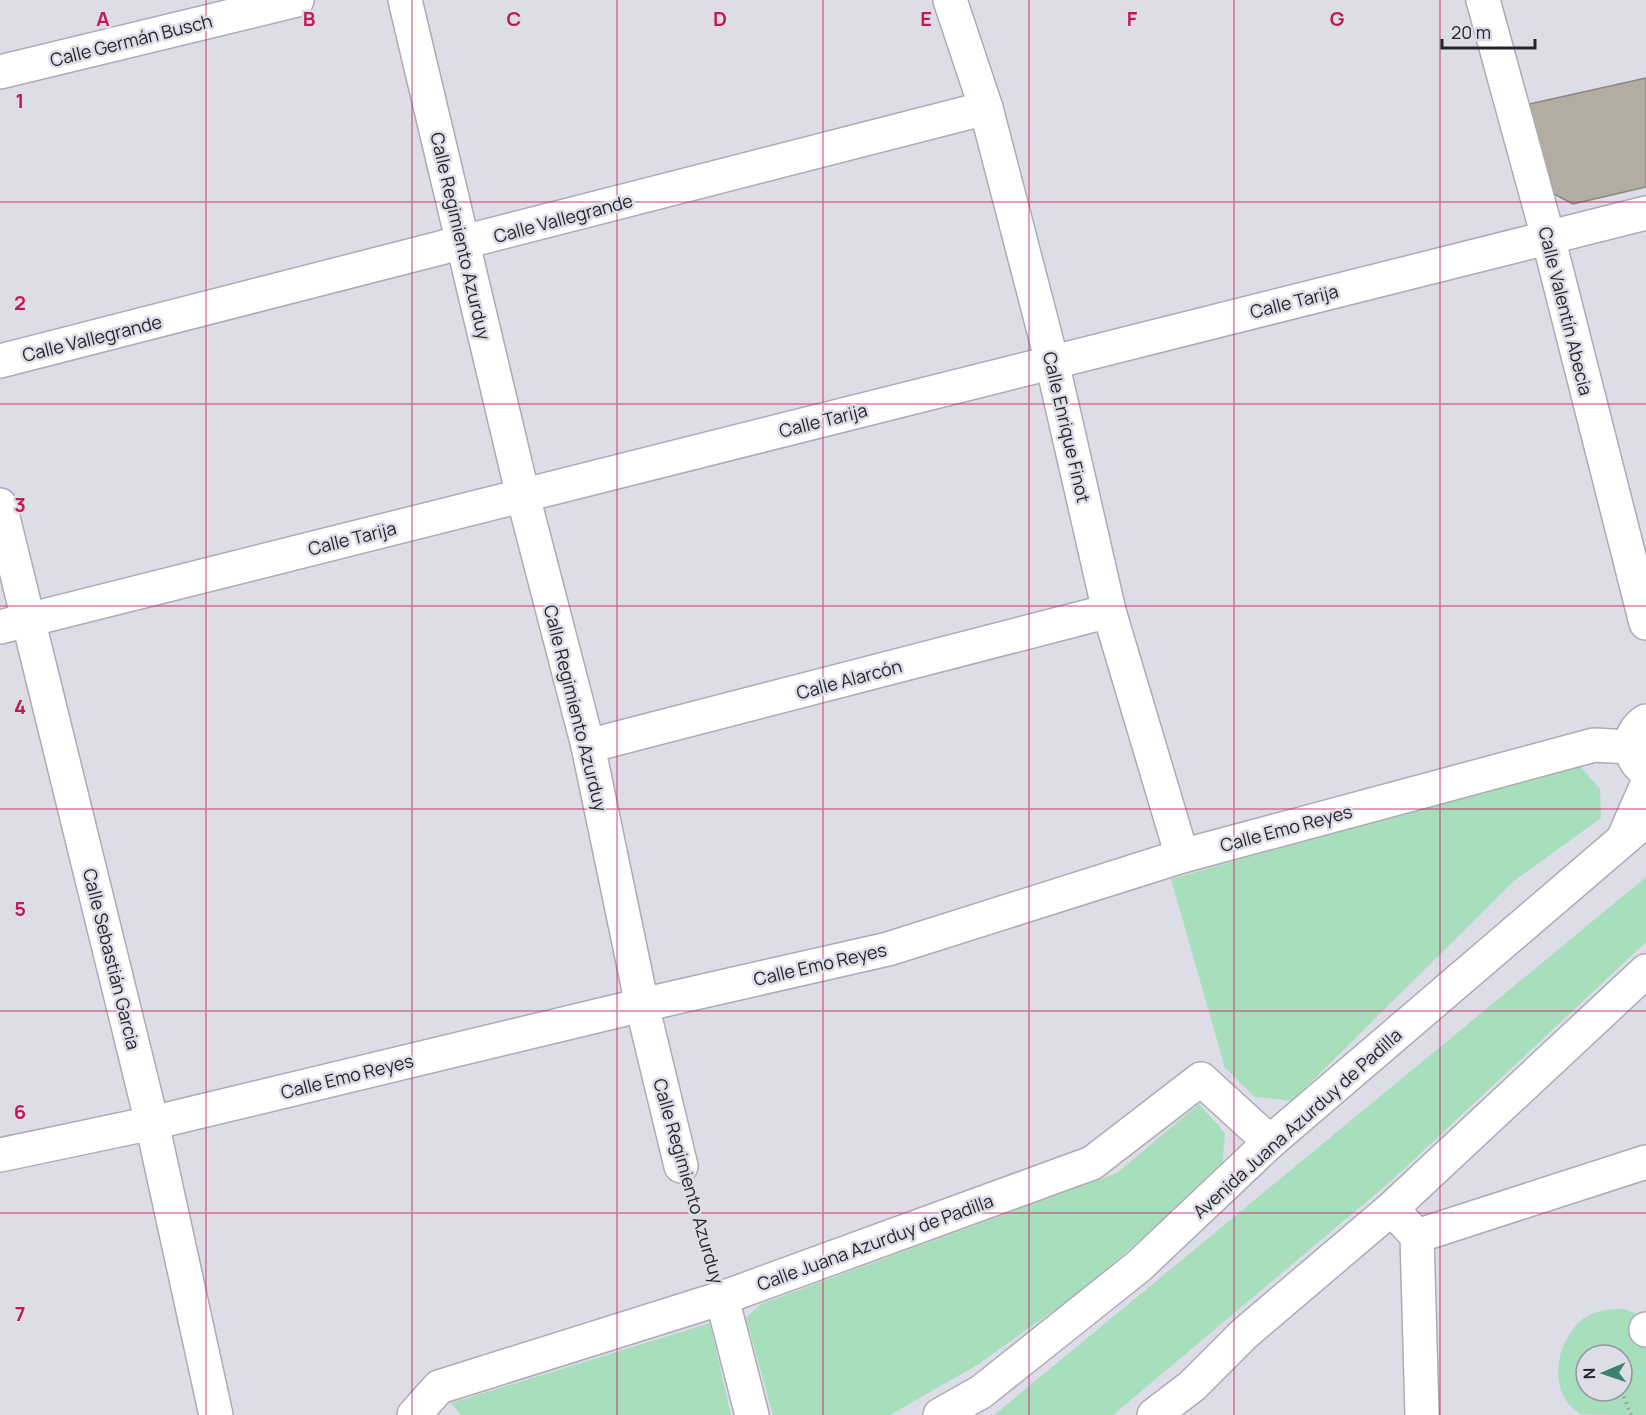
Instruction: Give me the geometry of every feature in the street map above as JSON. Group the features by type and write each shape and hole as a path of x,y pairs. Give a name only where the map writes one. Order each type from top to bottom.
{"street":[{"name":"Calle Germán Busch","path":"0,72 297,0"},
{"name":"Calle Regimiento Azurduy","path":"405,0 523,496 588,746 642,1005 681,1166"},
{"name":"Calle Enrique Finot","path":"950,0 986,108 1052,362 1109,611 1182,856"},
{"name":"Calle Valentín Abecia","path":"1483,0 1548,237 1646,623"},
{"name":"Calle Vallegrande","path":"0,361 986,108"},
{"name":"Calle Tarija","path":"14,623 1646,213"},
{"name":"Calle Sebastián Garcia","path":"0,505 14,623 152,1123 216,1415"},
{"name":"Calle Alarcón","path":"588,746 1109,611"},
{"name":"Calle Emo Reyes","path":"0,1155 152,1123 642,1005 888,950 1182,856 1594,745 1641,746"},
{"path":"1635,828 1646,787"},
{"name":"Avenida Juana Azurduy de Padilla","path":"940,1415 981,1392 1139,1266 1270,1142 1635,828"},
{"path":"1154,1415 1192,1386 1244,1334 1391,1209 1646,971"},
{"name":"Calle Juana Azurduy de Padilla","path":"414,1415 439,1388 722,1298 1092,1163 1201,1079 1270,1142"},
{"path":"1417,1236 1646,1162"},
{"path":"1391,1209 1417,1236 1422,1415"},
{"name":"Calle Regimiento Azurduy","path":"722,1298 752,1415"}],"path":[{"name":"Calle Regimiento Azurduy","path":"681,1166 722,1298"}],"green space":[{"path":"1578,764 1600,789 1601,818 1514,881 1292,1101 1255,1097 1225,1068 1171,879"},
{"path":"1646,877 1646,942 1390,1182 1113,1415 994,1415"},
{"path":"1199,1104 1225,1133 1222,1169 1080,1292 977,1365 890,1415 773,1415 746,1318 761,1304 1117,1173"},
{"path":"1624,1309 1646,1317 1646,1415 1581,1414 1562,1394 1558,1366 1567,1339 1574,1327 1584,1318 1608,1310"},
{"path":"710,1323 731,1415 461,1415 451,1403"}],"building":[{"path":"1646,78 1646,187 1573,204 1550,192 1529,104"}]}
